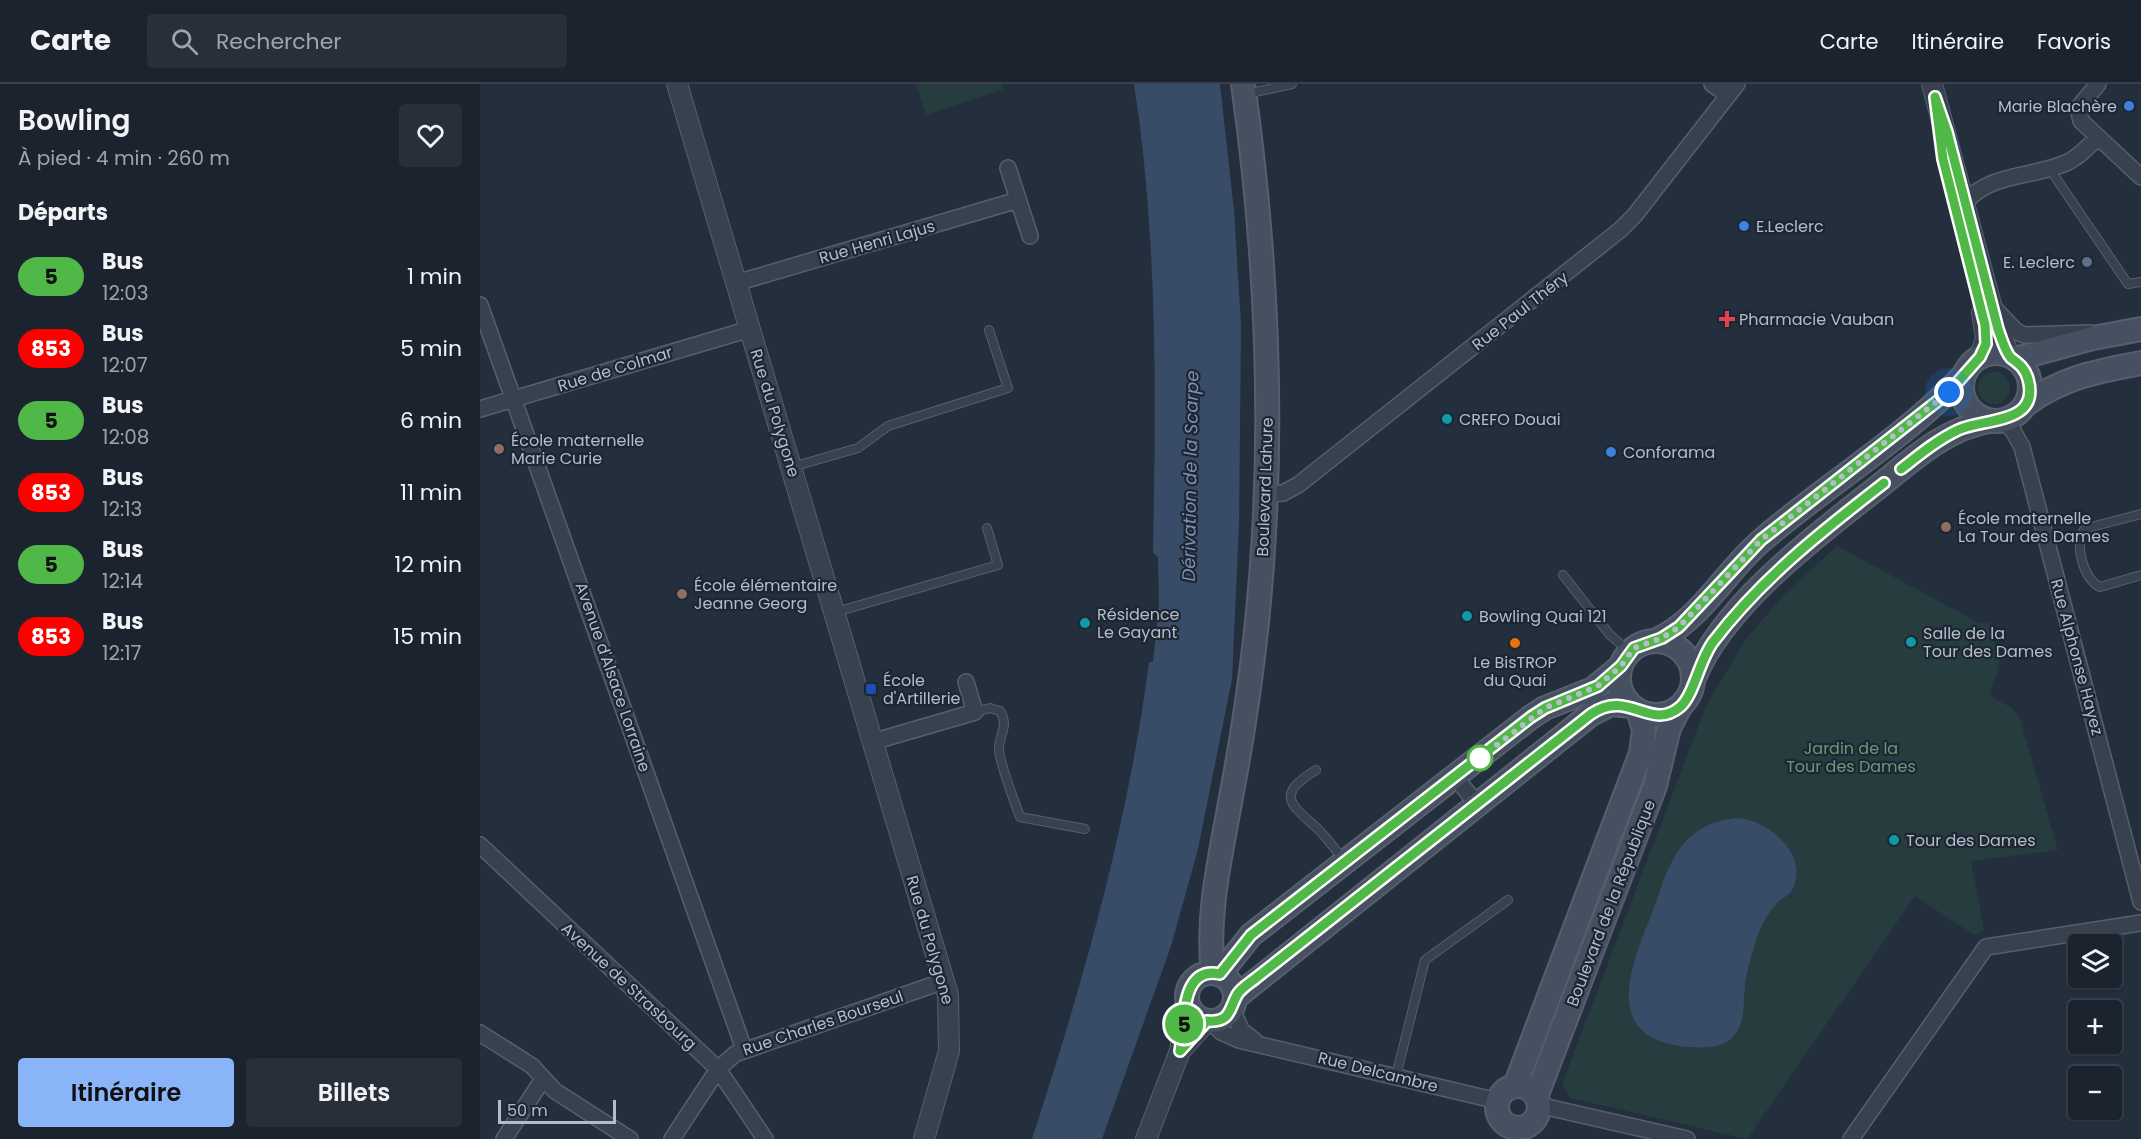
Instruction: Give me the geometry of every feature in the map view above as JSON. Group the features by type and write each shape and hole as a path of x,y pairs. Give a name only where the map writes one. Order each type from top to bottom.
{"main road":[{"name":"Boulevard Lahure","path":"1216,973 1213,917 1215,887 1240,748 1253,657 1266,494 1268,388 1265,322 1258,214 1244,89"},
{"path":"1655,641 1687,620 1761,540 1931,406 1980,357 1995,354 2012,358 2141,329"},
{"path":"2012,358 2025,371 2029,380 2025,405"},
{"path":"1694,678 1692,666 1682,651 1667,642 1644,643 1593,689 1538,712 1248,939 1216,973 1199,976 1188,993 1194,1014 1208,1021 1221,1020 1234,1003 1477,804 1596,711 1611,704 1659,715 1680,707 1690,694 1694,678 1706,653 1770,577 1814,537 1933,445 1961,429 2014,416 2044,391 2073,378 2141,363"},
{"path":"1964,375 1962,391 1965,401 1975,414 1995,421"},
{"path":"1626,659 1620,687 1635,708"},
{"name":"Boulevard de la République","path":"1522,1133 1536,1117 1537,1101 1655,786 1669,728 1680,707"},
{"name":"Boulevard de la République","path":"1502,1112 1641,753 1644,730 1635,708"},
{"name":"Boulevard Lahure","path":"1188,993 1203,921 1215,887"},
{"path":"1213,917 1229,932 1248,939"},
{"path":"1216,973 1231,983 1234,1003"},
{"path":"1522,1133 1511,1127 1502,1112 1525,1088 1537,1101"}],"street":[{"path":"1712,84 1732,90"},
{"path":"2098,84 2081,103 2078,112 2081,121 2141,177"},
{"name":"Rue du Polygone","path":"675,85 944,981 950,1009 949,1051 924,1139"},
{"name":"Rue Paul Théry","path":"1266,494 1283,493 1298,484 1620,230 1635,215 1732,90"},
{"path":"1933,91 1998,329 2012,358"},
{"path":"1933,91 1943,159 1985,325 1986,344 1980,357"},
{"path":"1965,203 1974,192 1988,184 2049,168 2082,154 2097,138"},
{"path":"1008,168 1030,236"},
{"name":"Rue Henri Lajus","path":"736,284 1018,200"},
{"name":"Avenue d'Alsace Lorraine","path":"480,305 744,1049"},
{"path":"1991,305 2010,325 2024,335 2078,333 2108,335"},
{"name":"Rue de Colmar","path":"480,409 750,329"},
{"name":"Rue Alphonse Hayez","path":"1995,421 2012,429 2022,447 2141,902"},
{"path":"872,742 975,712 966,682"},
{"path":"1455,777 1477,804"},
{"name":"Avenue de Strasbourg","path":"480,845 718,1069 765,1139"},
{"path":"1851,1139 1986,947 2141,923"},
{"name":"Rue Charles Bourseul","path":"672,1139 718,1069 727,1059 744,1049 944,981"},
{"path":"1146,1139 1180,1051 1188,993"},
{"path":"1234,1003 1242,1031 1258,1043"},
{"path":"1180,1051 1208,1021"},
{"name":"Rue Delcambre","path":"1208,1021 1228,1036 1396,1076 1502,1112"},
{"path":"480,1033 532,1066 555,1091 630,1139"},
{"path":"504,1139 543,1079"},
{"path":"1537,1101 1687,1139"}],"lane":[{"path":"1244,89 1292,84"},
{"path":"2049,168 2128,284 2141,282"},
{"path":"791,468 858,448 888,426 1008,388 989,330"},
{"path":"2141,514 2084,530 2079,544 2088,577 2093,584 2100,587 2141,575"},
{"path":"834,613 998,565 987,528"},
{"path":"1563,575 1626,659"},
{"path":"975,712 990,708 1000,711 1005,719 1005,731 999,748 1020,817 1085,829"},
{"path":"1316,770 1294,787 1292,803 1296,811 1326,838 1346,862"},
{"path":"1396,1076 1425,960 1508,900"}],"green space":[{"path":"916,84 1001,84 1003,89 926,115"},
{"path":"1994,372 2005,377 2010,388 2005,399 1994,404 1983,399 1978,388 1983,377"},
{"name":"Jardin de la Tour des Dames","path":"1837,546 1979,623 1989,623 2000,662 1990,695 2013,709 2020,719 2058,850 1971,861 1984,931 1974,935 1915,896 1747,1139 1571,1098 1562,1084 1706,706 1745,640 1784,595"}],"water":[{"name":"Dérivation de la Scarpe","path":"1134,84 1220,84 1234,211 1241,325 1239,524 1232,679 1198,849 1171,946 1102,1139 1032,1139 1069,1022 1102,903 1129,783 1149,662 1153,662 1159,604 1158,557 1153,553 1154,318 1148,201"},
{"path":"1736,818 1761,825 1783,842 1796,865 1796,879 1791,892 1773,908 1760,929 1746,977 1740,1025 1732,1038 1718,1046 1706,1047 1689,1047 1661,1041 1643,1031 1632,1016 1629,998 1636,956 1666,874 1681,847 1692,835 1704,827 1722,820"}],"bus line":[{"name":"5","path":"1884,483 1814,537 1770,577 1713,642 1699,665 1690,694 1680,707 1670,713 1654,715 1643,713 1632,706 1611,704 1591,714 1240,991 1234,1007 1227,1016 1213,1022 1207,1021 1180,1051 1187,993 1196,978 1206,973 1220,974 1251,935 1531,717 1545,708 1598,686 1621,666 1634,648 1662,638 1679,627 1761,540 1941,399 1980,357 1986,344 1985,325 1943,159 1935,97 1947,132 1998,329 2010,357 2025,371 2029,380 2029,390 2025,405 2014,416 2000,421 1977,423 1951,433 1901,469"}],"place":[{"name":"Marie Blachère","path":"2129,106"},
{"name":"E.Leclerc","path":"1744,226"},
{"name":"E. Leclerc","path":"2087,262"},
{"name":"Pharmacie Vauban","path":"1727,319"},
{"name":"CREFO Douai","path":"1447,419"},
{"name":"École maternelle Marie Curie","path":"499,449"},
{"name":"Conforama","path":"1611,452"},
{"name":"École maternelle La Tour des Dames","path":"1946,527"},
{"name":"École élémentaire Jeanne Georg","path":"682,594"},
{"name":"Bowling Quai 121","path":"1467,616"},
{"name":"Résidence Le Gayant","path":"1085,623"},
{"name":"Salle de la Tour des Dames","path":"1911,642"},
{"name":"Le BisTROP du Quai","path":"1515,643"},
{"name":"École d'Artillerie","path":"871,689"},
{"name":"Tour des Dames","path":"1894,840"}],"route":[{"path":"1480,758 1545,708 1586,692 1605,681 1621,666 1634,648 1662,638 1679,627 1761,540 1949,392"}]}
